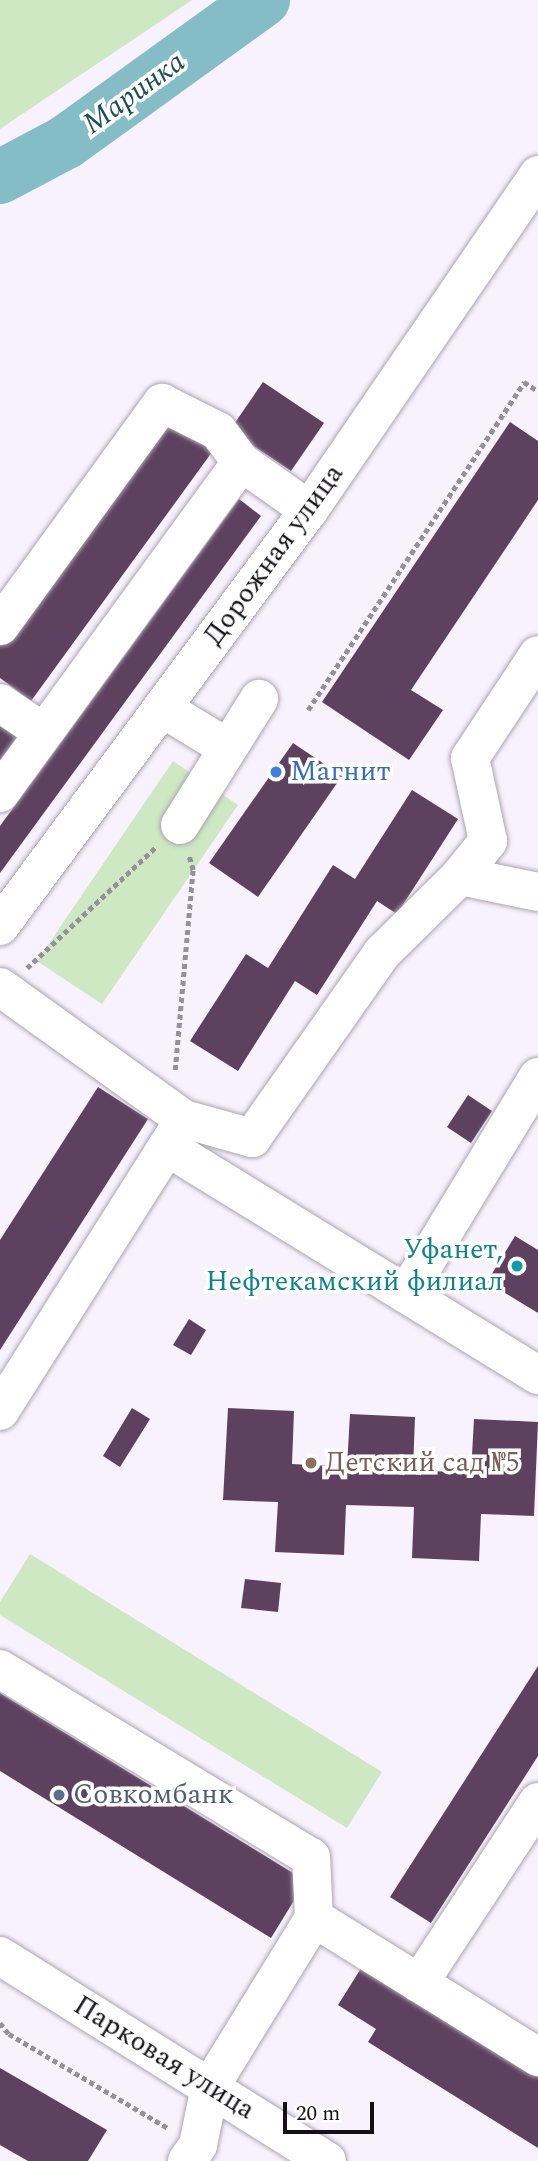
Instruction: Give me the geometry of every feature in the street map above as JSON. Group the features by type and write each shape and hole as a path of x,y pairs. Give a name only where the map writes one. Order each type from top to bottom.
{"main road":[{"name":"Дорожная улица","path":"0,926 309,510 538,175"},
{"path":"0,626 162,403 218,431 241,462 309,510"},
{"path":"0,793 241,462"},
{"path":"176,1133 252,1138 382,953 460,876 488,841 470,758 538,655"},
{"path":"180,825 259,699"},
{"path":"0,703 43,732"},
{"path":"162,708 228,748"},
{"path":"460,876 538,892"},
{"path":"2,988 176,1133 406,1294 538,1375"},
{"path":"406,1294 538,1077"},
{"path":"0,1411 176,1133"},
{"path":"0,1669 311,1857 314,1918 210,2087 192,2153"},
{"path":"419,1983 538,1802"},
{"path":"314,1918 538,2057"},
{"name":"Парковая улица","path":"0,1956 327,2161"}],"path":[{"path":"308,710 524,382 538,391"},
{"path":"2,988 180,825 193,870 175,1076"},
{"path":"0,2023 9,2034 192,2153"}],"green space":[{"path":"0,0 192,0 0,129"},
{"path":"173,761 238,805 102,1004 37,961"},
{"path":"30,1554 382,1772 347,1828 0,1615 0,1602"}],"building":[{"path":"263,382 324,423 291,471 230,430"},
{"path":"165,412 215,448 31,701 0,678 0,639"},
{"path":"510,422 538,441 538,500 411,690 443,710 409,760 322,702"},
{"path":"239,499 261,516 0,873 0,826"},
{"path":"0,685 38,712 0,764"},
{"path":"293,743 342,776 258,897 209,863"},
{"path":"412,790 458,819 397,914 377,901 317,995 295,981 238,1071 190,1041 246,954 268,968 333,865 355,879"},
{"path":"98,1087 148,1119 0,1350 0,1240"},
{"path":"468,1095 492,1111 471,1143 447,1127"},
{"name":"Уфанет, Нефтекамский филиал","path":"515,1236 538,1250 538,1313 487,1282"},
{"path":"189,1319 206,1330 191,1355 173,1345"},
{"path":"132,1408 150,1419 120,1467 103,1456"},
{"path":"228,1408 294,1411 292,1464 347,1467 350,1414 415,1417 413,1470 471,1473 474,1419 538,1422 534,1516 481,1514 479,1561 412,1558 414,1507 346,1505 344,1555 275,1552 278,1502 223,1500"},
{"path":"245,1579 281,1583 278,1612 241,1608"},
{"path":"538,1666 538,1756 431,1923 390,1897"},
{"path":"0,1693 306,1881 271,1938 0,1771"},
{"path":"370,1954 419,2003 538,2077 538,2148 368,2042 376,2029 338,2005"},
{"path":"0,2068 107,2130 88,2161 28,2161 0,2145"}],"waterway":[{"name":"Маринка","path":"0,177 66,142 263,0"}],"place":[{"name":"Магнит","path":"276,772"},
{"name":"Уфанет, Нефтекамский филиал","path":"517,1266"},
{"name":"Детский сад №5","path":"311,1463"},
{"name":"Совкомбанк","path":"59,1795"}]}
